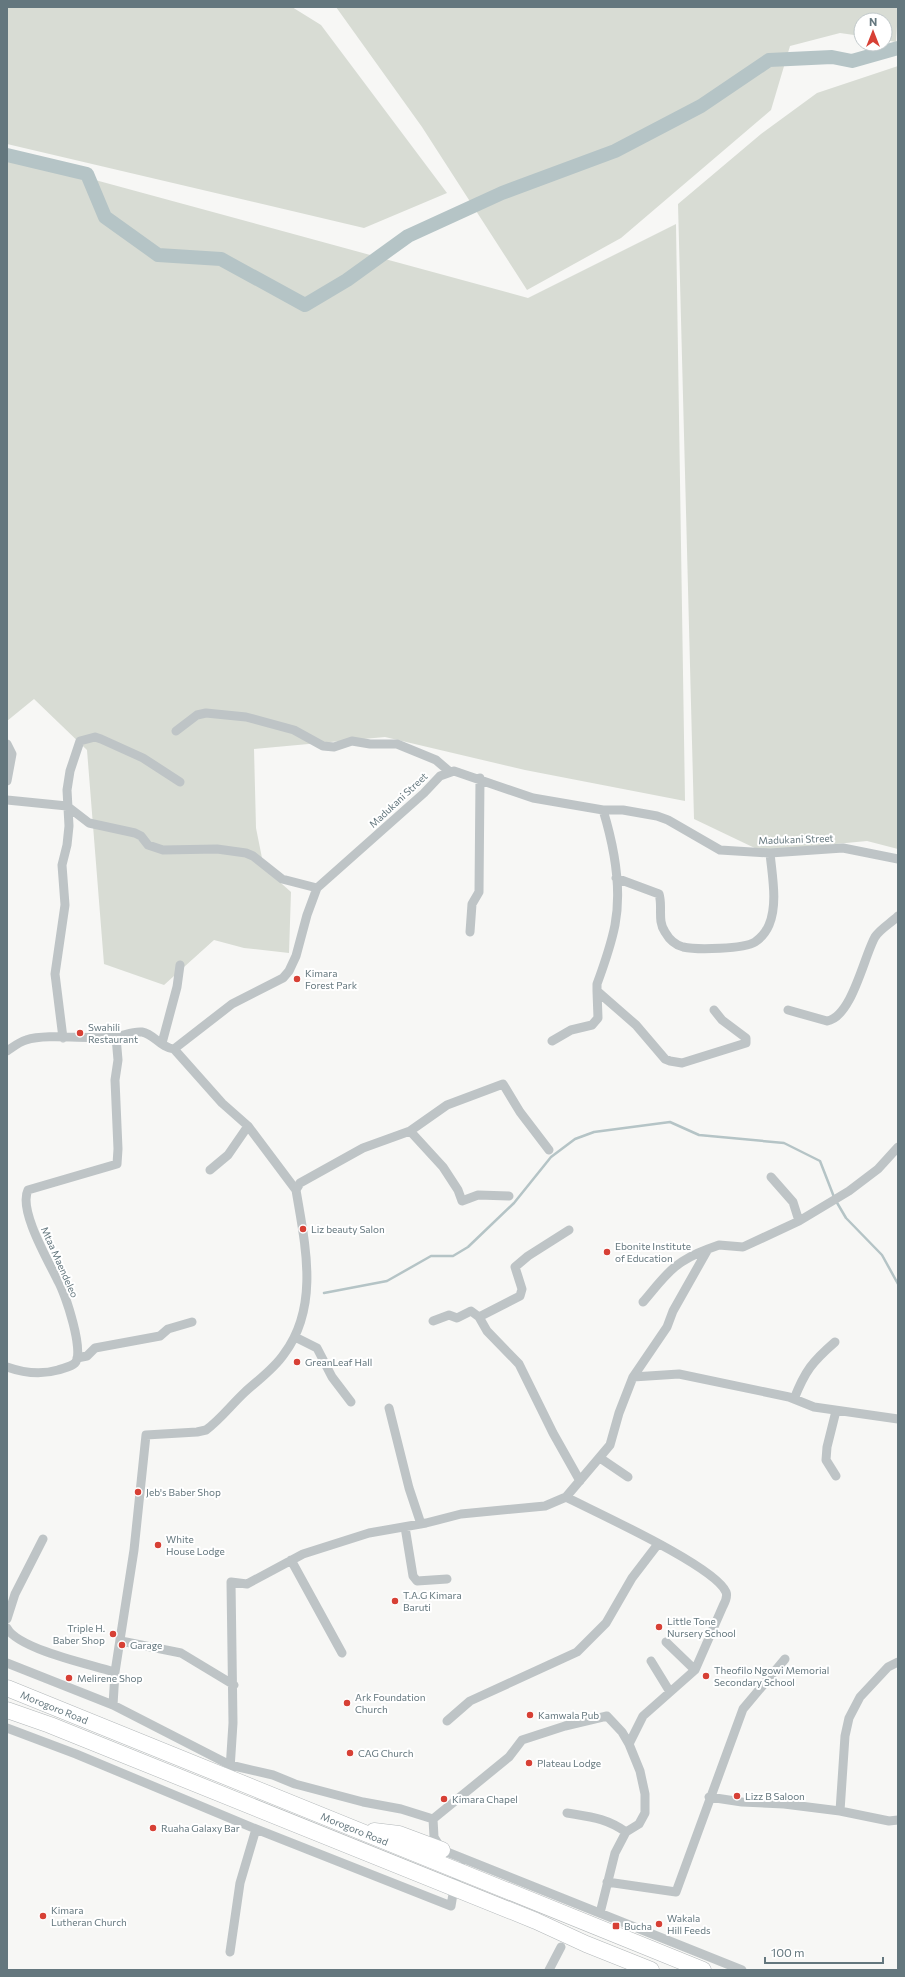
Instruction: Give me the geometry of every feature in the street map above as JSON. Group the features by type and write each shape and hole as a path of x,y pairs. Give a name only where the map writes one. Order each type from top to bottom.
{"highway":[{"name":"Morogoro Road","path":"7,1688 228,1771 351,1828 462,1865 703,1970"},
{"name":"Morogoro Road","path":"7,1710 50,1725 454,1888 651,1970"},
{"path":"351,1828 399,1834 442,1850"}],"street":[{"path":"176,731 197,716 206,713 246,717 294,730 323,746 334,746 352,741 370,744 397,744 436,760 450,772"},
{"path":"63,1038 55,974 65,905 62,865 67,845 69,826 67,790 70,771 80,741 88,738 101,739 157,766 180,782"},
{"path":"7,744 12,754 12,758 7,781"},
{"name":"Madukani Street","path":"174,1048 232,1004 283,978 289,971 296,956 307,915 317,888 424,793 440,776 450,772 454,771 480,778 533,798 602,810 623,810 657,816 668,820 720,850 770,853 843,848 898,859"},
{"path":"470,932 472,904 478,892 480,778"},
{"path":"7,800 67,806 89,823 138,835 148,845 170,851 217,849 246,853 253,856 282,879 317,888"},
{"path":"552,1041 571,1030 587,1027 596,1022 597,984 612,942 616,924 616,878 613,852 602,810"},
{"path":"616,878 658,894 661,923 664,931 676,945 699,948 746,946 755,942 764,934 772,916 773,907 770,853"},
{"path":"788,1010 827,1021 834,1018 848,1002 876,936 898,916"},
{"path":"162,1044 175,993 180,965"},
{"path":"597,991 636,1025 665,1059 675,1062 688,1061 746,1043 746,1038 722,1020 714,1010"},
{"path":"7,1051 27,1040 116,1037 132,1032 143,1032 151,1035 162,1044 174,1048 222,1103 248,1126 296,1190 307,1256 307,1275 302,1319 295,1337 284,1356 206,1430 197,1432 146,1435 135,1543 115,1672 113,1705"},
{"name":"Mtaa Maendeleo","path":"77,1358 77,1343 65,1297 34,1231 28,1215 26,1194 28,1190 117,1164 118,1149 115,1080 118,1060 116,1037"},
{"path":"296,1190 300,1183 363,1148 410,1131 447,1105 503,1084 520,1112 549,1150"},
{"path":"210,1170 228,1155 248,1126"},
{"path":"410,1131 444,1167 455,1185 462,1201 478,1195 509,1196"},
{"path":"643,1302 671,1268 687,1257 719,1245 743,1247 799,1222 849,1191 878,1169 898,1148"},
{"path":"772,1177 793,1202 799,1222"},
{"path":"479,1317 520,1296 522,1289 515,1267 528,1256 569,1230"},
{"path":"228,1771 234,1685 231,1626 231,1582 247,1584 303,1554 353,1537 388,1528 422,1524 462,1514 545,1506 566,1497 610,1445 619,1413 633,1377 667,1327 673,1311 708,1249"},
{"path":"433,1321 449,1315 457,1318 471,1311 479,1317 487,1331 519,1364 552,1433 580,1481"},
{"path":"7,1367 29,1372 51,1372 73,1364 77,1358 87,1356 95,1348 160,1336 168,1329 192,1322"},
{"path":"295,1337 317,1348 332,1377 351,1402"},
{"path":"794,1399 804,1375 814,1360 835,1342"},
{"path":"633,1377 679,1374 794,1399 814,1407 898,1419"},
{"path":"389,1408 409,1488 422,1524"},
{"path":"836,1411 827,1447 826,1460 836,1476"},
{"path":"600,1458 628,1478"},
{"path":"566,1497 658,1544 697,1566 719,1583 726,1592 727,1597 695,1670 643,1716 629,1744"},
{"path":"405,1527 413,1576 417,1581 447,1579"},
{"path":"7,1618 15,1594 43,1539"},
{"path":"447,1721 470,1701 477,1697 504,1687 577,1652 606,1623 632,1578 658,1544"},
{"path":"291,1560 342,1653"},
{"path":"7,1628 12,1636 47,1652 115,1672"},
{"path":"121,1641 181,1653 234,1685"},
{"path":"666,1642 695,1670"},
{"path":"608,1882 676,1892 742,1709 785,1659"},
{"path":"651,1661 670,1692"},
{"path":"840,1811 844,1736 849,1718 860,1697 888,1667 898,1662"},
{"path":"7,1663 113,1705 228,1771 273,1775 295,1784 363,1802 401,1809 433,1819"},
{"path":"433,1819 509,1757 522,1740 565,1726 607,1716 622,1732 629,1744 640,1771 645,1794 645,1813 639,1824 626,1832 614,1852 600,1913"},
{"path":"7,1728 76,1754 256,1829 451,1906 454,1888 462,1865"},
{"path":"709,1797 742,1802 784,1804 840,1811 889,1821 898,1820"},
{"path":"567,1813 600,1818 611,1822 626,1832"},
{"path":"433,1819 434,1837 442,1850 462,1865 600,1913 742,1970"},
{"path":"230,1952 240,1883 256,1829"},
{"path":"549,1970 562,1947"}],"shaded area":[{"path":"7,7 292,7 321,25 447,193 364,228 7,144"},
{"path":"336,7 898,7 896,42 893,41 893,12 853,12 853,35 840,33 790,46 771,110 621,238 527,290 422,127"},
{"path":"898,66 898,849 867,841 761,851 694,819 678,204 761,134 817,93"},
{"path":"7,156 528,298 676,224 685,801 525,770 385,737 254,749 256,828 264,868 291,892 289,953 244,948 214,940 164,985 104,964 87,750 34,699 7,721"}],"waterway":[{"path":"7,155 87,174 105,217 158,255 221,259 305,305 347,280 408,236 502,193 615,151 701,106 769,60 832,57 852,61 898,48"},
{"path":"324,1293 387,1281 431,1256 453,1256 468,1247 514,1203 551,1157 575,1139 594,1132 670,1122 699,1135 784,1143 820,1161 834,1197"},
{"path":"836,1201 846,1218 882,1255 898,1284"}],"place":[{"name":"Kimara Forest Park","path":"297,979"},
{"name":"Swahili Restaurant","path":"80,1033"},
{"name":"Liz beauty Salon","path":"303,1229"},
{"name":"Ebonite Institute of Education","path":"607,1252"},
{"name":"GreanLeaf Hall","path":"297,1362"},
{"name":"Jeb's Baber Shop","path":"138,1492"},
{"name":"White House Lodge","path":"158,1545"},
{"name":"T.A.G Kimara Baruti","path":"395,1601"},
{"name":"Little Tone Nursery School","path":"659,1627"},
{"name":"Triple H. Baber Shop","path":"113,1634"},
{"name":"Garage","path":"122,1645"},
{"name":"Theofilo Ngowi Memorial Secondary School","path":"706,1676"},
{"name":"Melirene Shop","path":"69,1678"},
{"name":"Ark Foundation Church","path":"347,1703"},
{"name":"Kamwala Pub","path":"530,1715"},
{"name":"CAG Church","path":"350,1753"},
{"name":"Plateau Lodge","path":"529,1763"},
{"name":"Lizz B Saloon","path":"737,1796"},
{"name":"Kimara Chapel","path":"444,1799"},
{"name":"Ruaha Galaxy Bar","path":"153,1828"},
{"name":"Kimara Lutheran Church","path":"43,1916"},
{"name":"Wakala Hill Feeds","path":"659,1924"},
{"name":"Bucha","path":"616,1926"}]}
